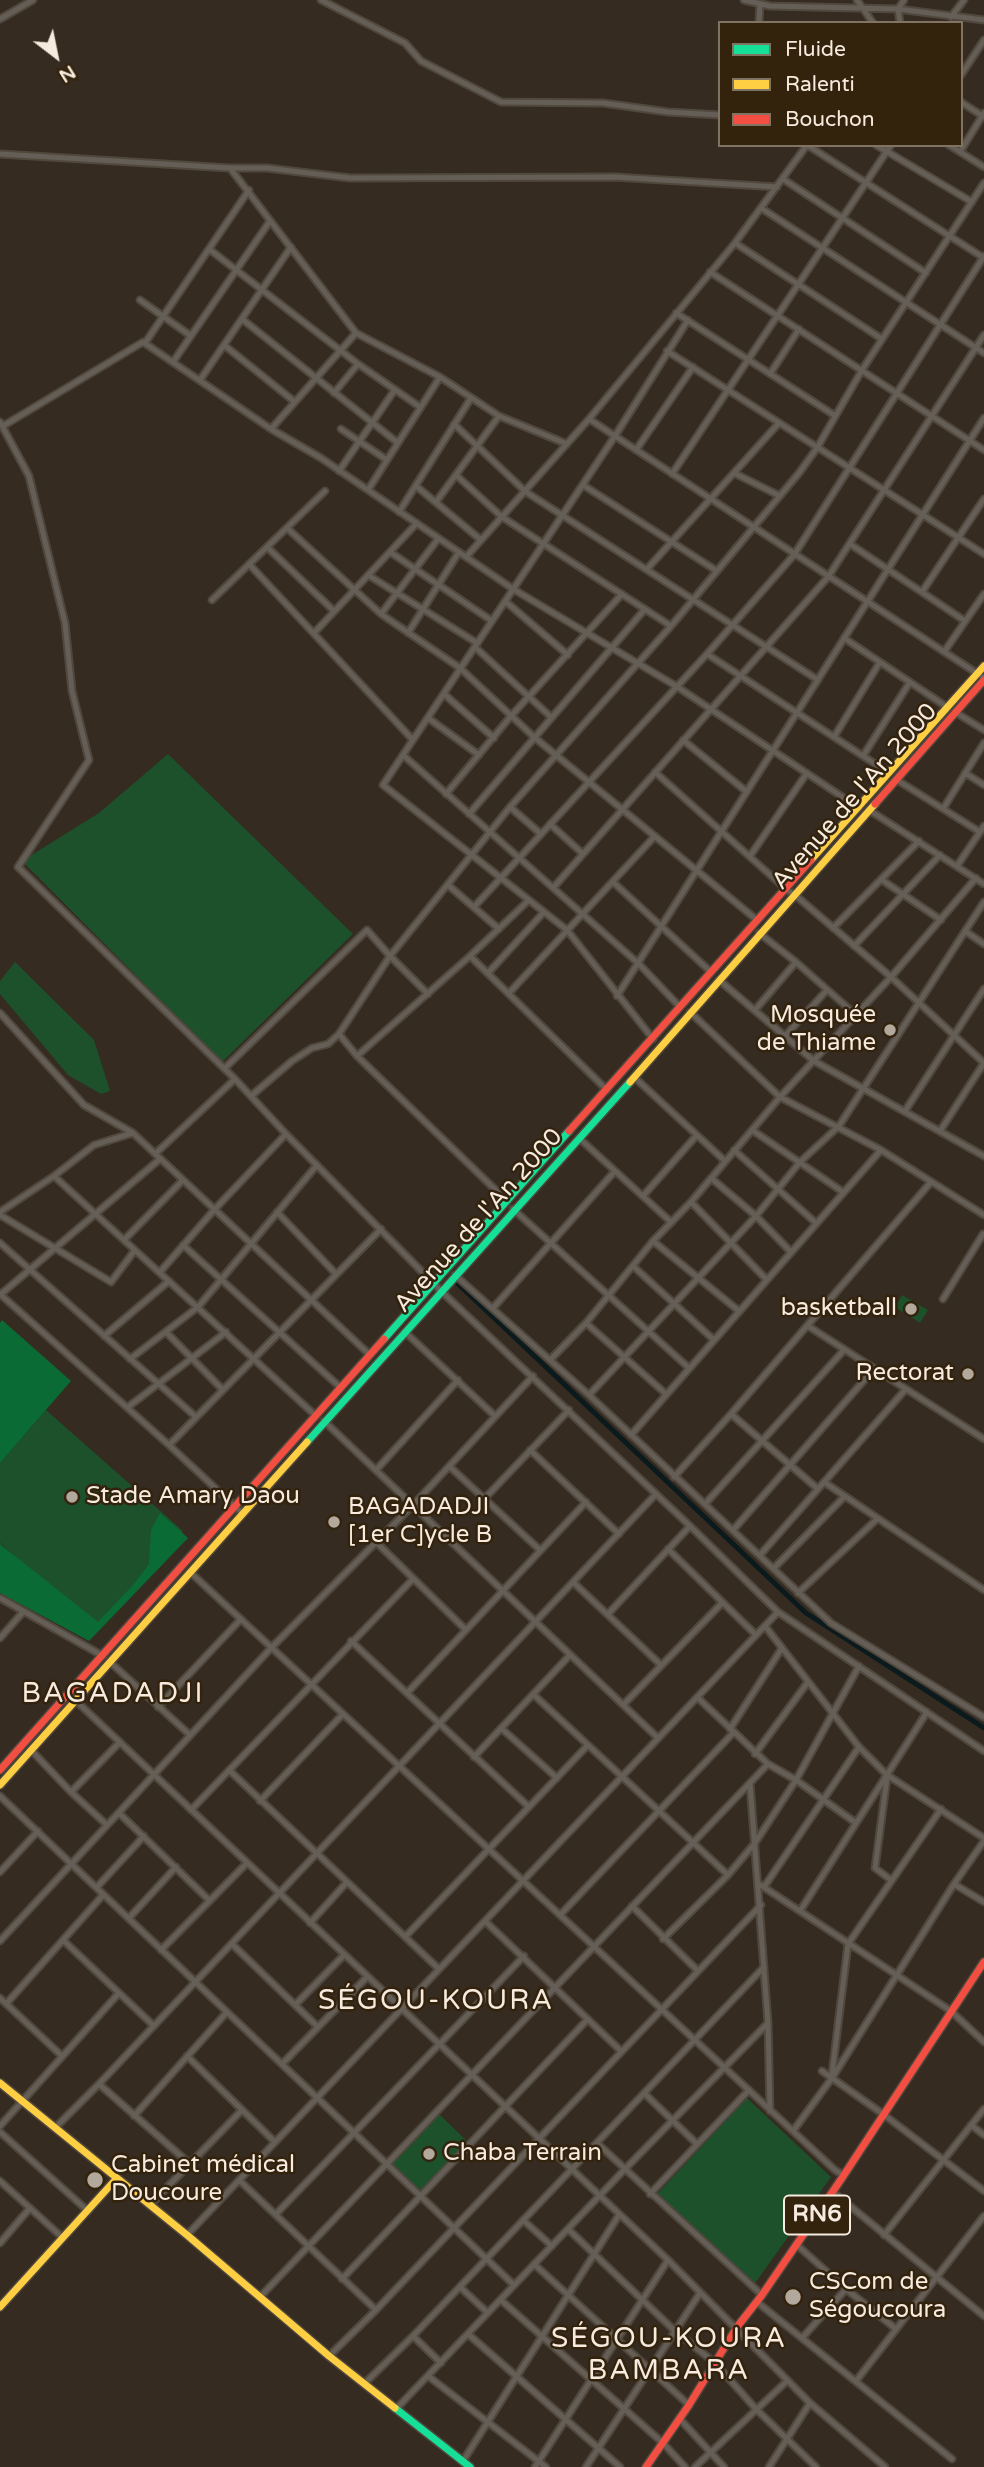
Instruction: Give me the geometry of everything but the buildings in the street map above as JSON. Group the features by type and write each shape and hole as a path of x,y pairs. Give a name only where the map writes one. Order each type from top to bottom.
{"main road":[{"name":"Avenue de l'An 2000","path":"0,1770 69,1693 106,1659 190,1572 634,1077 956,712 982,677 984,666"},
{"name":"Avenue de l'An 2000","path":"0,1785 75,1700 106,1659 235,1507 947,708 982,677"},
{"name":"RN6","path":"647,2467 737,2327 833,2192 984,1962"},
{"path":"0,2083 187,2235 329,2356 470,2467"},
{"path":"0,2306 117,2178"}],"street":[{"path":"0,19 33,0"},
{"path":"321,0 405,43 421,61 501,102 603,103 668,112 718,115"},
{"path":"744,0 770,6 859,3 984,20"},
{"path":"770,6 777,0"},
{"path":"900,21 898,9 904,0"},
{"path":"951,17 964,0"},
{"path":"859,3 872,21"},
{"path":"759,21 760,4"},
{"path":"963,72 984,40"},
{"path":"960,152 983,116 963,103"},
{"path":"466,557 589,419 735,243 806,147"},
{"path":"474,907 794,555 984,257 810,147"},
{"path":"879,147 972,202"},
{"path":"672,474 890,147"},
{"path":"951,147 984,167"},
{"path":"0,154 230,168 267,167 350,178 615,177 777,187"},
{"path":"230,168 356,333 440,377 499,416 567,444"},
{"path":"783,179 926,273"},
{"path":"251,1096 292,1061 312,1048 328,1044 339,1034 390,956 510,807 671,626 780,496 817,448 862,370 984,183"},
{"path":"249,190 145,343 1,424 29,475 65,623 72,691 89,760 18,867 225,1068 286,1134 441,1291 569,1410 778,1612 984,1751"},
{"path":"761,208 984,353"},
{"path":"173,362 270,221"},
{"path":"735,243 882,339"},
{"path":"200,380 291,247"},
{"path":"209,249 394,391 420,407"},
{"path":"710,272 984,450"},
{"path":"140,300 191,336"},
{"path":"676,313 834,415"},
{"path":"242,319 398,443"},
{"path":"653,1039 567,930 383,785 583,485 688,320"},
{"path":"770,374 799,329"},
{"path":"271,429 356,333"},
{"path":"553,888 828,577 984,335"},
{"path":"145,343 513,589 677,686 859,808"},
{"path":"224,345 295,402"},
{"path":"667,351 984,554"},
{"path":"334,393 358,364"},
{"path":"636,450 693,367"},
{"path":"368,490 440,377"},
{"path":"339,471 394,391"},
{"path":"400,512 471,398"},
{"path":"436,502 499,416"},
{"path":"617,996 984,418"},
{"path":"589,419 982,677"},
{"path":"647,569 779,423"},
{"path":"454,424 526,492 818,680"},
{"path":"341,429 387,460"},
{"path":"734,473 780,496"},
{"path":"456,475 502,517 671,626"},
{"path":"583,485 717,571"},
{"path":"416,486 481,540"},
{"path":"212,600 325,491"},
{"path":"922,592 983,503"},
{"path":"314,633 416,523"},
{"path":"287,528 381,614 460,668 534,737 757,920"},
{"path":"381,614 438,539"},
{"path":"850,544 965,621"},
{"path":"267,547 334,611"},
{"path":"390,552 492,621"},
{"path":"408,633 459,552"},
{"path":"249,564 413,740"},
{"path":"368,575 476,645 551,717"},
{"path":"446,794 511,716 622,594"},
{"path":"944,652 984,594"},
{"path":"505,601 568,655"},
{"path":"469,814 645,609"},
{"path":"844,638 947,708"},
{"path":"706,654 890,773"},
{"path":"834,737 880,662"},
{"path":"863,756 909,682"},
{"path":"444,694 494,738"},
{"path":"956,712 984,730"},
{"path":"428,718 479,755"},
{"path":"683,740 747,792"},
{"path":"943,809 984,743"},
{"path":"403,755 639,964 681,1008"},
{"path":"655,772 787,890 891,977 984,1063 940,1130"},
{"path":"750,856 807,773"},
{"path":"965,774 984,785"},
{"path":"897,780 980,832"},
{"path":"510,807 541,834"},
{"path":"869,810 984,884"},
{"path":"550,824 582,853"},
{"path":"957,866 984,826"},
{"path":"509,993 655,836"},
{"path":"833,928 919,841"},
{"path":"854,946 940,855"},
{"path":"550,1360 586,1323 653,1241 691,1202 780,1097 891,977 976,878"},
{"path":"882,880 941,920"},
{"path":"613,882 711,972"},
{"path":"449,885 499,929"},
{"path":"358,1056 528,900"},
{"path":"589,1395 756,1216 800,1162 839,1126 984,902"},
{"path":"488,973 544,912"},
{"path":"225,1068 367,930 428,994"},
{"path":"965,931 984,944"},
{"path":"759,933 856,1015"},
{"path":"470,956 607,1090"},
{"path":"755,1010 796,962"},
{"path":"719,980 814,1061 984,1156"},
{"path":"905,1111 984,989"},
{"path":"785,1036 827,990"},
{"path":"690,1012 780,1097 881,1150 984,1215"},
{"path":"0,1013 84,1105 132,1133 370,1355"},
{"path":"339,1034 358,1056 507,1201"},
{"path":"634,1077 725,1161"},
{"path":"235,1079 96,1214 0,1294 128,1407 242,1514"},
{"path":"752,1130 843,1192"},
{"path":"132,1133 94,1144 0,1214 111,1282 135,1250"},
{"path":"160,1272 286,1134"},
{"path":"643,1196 697,1135"},
{"path":"579,1138 671,1223"},
{"path":"734,1150 816,1223"},
{"path":"631,1435 881,1150"},
{"path":"130,1359 198,1307 317,1165"},
{"path":"493,1308 615,1171"},
{"path":"54,1176 316,1416"},
{"path":"711,1178 756,1216 791,1252"},
{"path":"124,1240 183,1180"},
{"path":"674,1476 808,1326 931,1182"},
{"path":"691,1202 767,1280"},
{"path":"513,1209 689,1368"},
{"path":"277,1212 337,1274"},
{"path":"169,1445 381,1229"},
{"path":"943,1300 983,1234"},
{"path":"653,1241 739,1311"},
{"path":"0,1243 196,1417"},
{"path":"183,1245 341,1388"},
{"path":"633,1266 714,1340"},
{"path":"455,1275 734,1529 831,1623 984,1717"},
{"path":"104,1336 169,1281"},
{"path":"586,1323 666,1394"},
{"path":"808,1326 984,1440"},
{"path":"166,1332 223,1390"},
{"path":"128,1407 226,1332"},
{"path":"405,1332 495,1416"},
{"path":"705,1504 844,1350"},
{"path":"734,1529 873,1370"},
{"path":"0,1941 272,1647 374,1541 414,1504 533,1376"},
{"path":"377,1469 458,1380"},
{"path":"760,1555 905,1390"},
{"path":"485,1498 569,1410"},
{"path":"731,1414 818,1489"},
{"path":"324,1421 658,1738"},
{"path":"530,1450 619,1534"},
{"path":"449,1466 540,1550"},
{"path":"824,1482 984,1590"},
{"path":"55,2128 656,1494"},
{"path":"774,1568 845,1497"},
{"path":"407,1693 586,1502"},
{"path":"798,1593 877,1519"},
{"path":"608,1614 690,1526"},
{"path":"374,1541 466,1630"},
{"path":"668,1549 756,1635"},
{"path":"190,1572 770,2111 843,2175"},
{"path":"191,1810 310,1683 412,1580"},
{"path":"573,1582 661,1665"},
{"path":"0,1598 106,1659 190,1735"},
{"path":"624,1704 722,1603"},
{"path":"0,1638 23,1612"},
{"path":"187,2235 778,1612"},
{"path":"158,1707 241,1619"},
{"path":"765,1626 859,1747 887,1775 984,1839 832,2078 793,2131"},
{"path":"351,1641 529,1807"},
{"path":"560,1915 732,1730 782,1648"},
{"path":"474,1757 570,1655"},
{"path":"663,1939 728,1875 755,1843 796,1780 859,1667"},
{"path":"755,1754 808,1682"},
{"path":"69,1693 668,2260 810,2403 854,2443 886,2467"},
{"path":"533,1694 728,1875"},
{"path":"697,1698 755,1754 856,1823"},
{"path":"800,1911 927,1712"},
{"path":"260,1801 343,1714"},
{"path":"501,1728 557,1778"},
{"path":"71,1793 120,1742"},
{"path":"405,1937 588,1745"},
{"path":"762,1886 859,1747"},
{"path":"31,1751 71,1793 107,1825"},
{"path":"260,2297 768,1764"},
{"path":"229,1770 439,1969"},
{"path":"887,1775 875,1868 891,1880"},
{"path":"750,1783 762,1886 770,2111"},
{"path":"0,1796 514,2286"},
{"path":"832,2078 848,1944 941,1809"},
{"path":"119,1813 209,1900"},
{"path":"0,1871 38,1831"},
{"path":"97,1887 144,1836"},
{"path":"161,1950 247,1863"},
{"path":"129,1917 176,1867"},
{"path":"310,1923 347,1882"},
{"path":"954,1884 984,1902"},
{"path":"762,1886 951,2011 984,2042"},
{"path":"6,2004 103,1895"},
{"path":"329,2356 376,2310 761,1905"},
{"path":"632,1906 697,1970"},
{"path":"485,1921 621,2051"},
{"path":"64,1941 154,2026"},
{"path":"232,1944 318,2027"},
{"path":"295,2005 344,1955"},
{"path":"277,2213 524,1956"},
{"path":"364,2384 460,2287 764,1966"},
{"path":"282,2064 367,1977"},
{"path":"0,2126 119,1993"},
{"path":"0,1998 62,2056"},
{"path":"134,2116 227,2012"},
{"path":"342,2279 587,2020"},
{"path":"396,2409 768,2023"},
{"path":"187,2056 275,2142"},
{"path":"822,2071 984,2191"},
{"path":"99,2084 190,2164"},
{"path":"650,2194 748,2090"},
{"path":"644,2093 698,2144"},
{"path":"884,2235 984,2109"},
{"path":"150,2205 242,2110"},
{"path":"971,2125 984,2134"},
{"path":"0,2132 88,2211"},
{"path":"597,2143 802,2338 952,2459"},
{"path":"240,2179 376,2310"},
{"path":"0,2183 63,2238"},
{"path":"833,2192 984,2316"},
{"path":"0,2243 30,2208"},
{"path":"463,2461 619,2215"},
{"path":"856,2381 984,2216"},
{"path":"523,2220 552,2246"},
{"path":"568,2229 675,2331 715,2362 756,2409 816,2467"},
{"path":"797,2245 896,2329"},
{"path":"537,2464 668,2260"},
{"path":"534,2264 649,2371 689,2404"},
{"path":"460,2287 488,2313"},
{"path":"802,2338 846,2289"},
{"path":"586,2467 700,2293"},
{"path":"501,2300 662,2442 685,2467"},
{"path":"468,2334 620,2467"},
{"path":"413,2336 441,2362"},
{"path":"428,2376 537,2464 546,2467"},
{"path":"695,2467 787,2381"},
{"path":"769,2467 810,2403"},
{"path":"679,2418 724,2467"}],"green space":[{"path":"168,754 353,934 222,1062 22,861 99,813"},
{"path":"15,962 94,1040 110,1091 101,1094 68,1075 0,994 0,981"},
{"name":"basketball","path":"902,1295 928,1310 920,1323 895,1307"},
{"path":"2,1320 71,1381 0,1463 0,1323"},
{"name":"Stade Amary Daou","path":"46,1410 183,1531 97,1628 0,1543 0,1463"},
{"path":"160,1513 188,1538 89,1641 0,1593 0,1544 98,1622 149,1564 151,1530"},
{"path":"747,2098 831,2177 753,2286 657,2194"},
{"name":"Chaba Terrain","path":"437,2112 471,2145 422,2196 388,2164"}],"waterway":[{"path":"455,1281 806,1613 984,1728"}],"traffic: fast":[{"path":"307,1442 630,1082"},
{"path":"384,1339 569,1131"},
{"path":"395,2408 470,2467"}],"traffic: slow":[{"path":"811,860 984,666"},
{"path":"630,1082 875,804"},
{"path":"0,1785 307,1442"},
{"path":"0,2083 395,2408"},
{"path":"0,2307 117,2178"}],"traffic: jam":[{"path":"875,804 984,680"},
{"path":"569,1131 811,860"},
{"path":"0,1770 384,1339"},
{"path":"646,2467 689,2405 737,2327 842,2178 984,1962"}],"place":[{"name":"Mosquée de Thiame","path":"890,1030"},
{"name":"basketball","path":"911,1309"},
{"name":"Rectorat","path":"968,1374"},
{"name":"Stade Amary Daou","path":"72,1497"},
{"name":"BAGADADJI [1er C]ycle B","path":"334,1522"},
{"name":"Chaba Terrain","path":"429,2154"},
{"name":"Cabinet médical Doucoure","path":"95,2180"},
{"name":"CSCom de Ségoucoura","path":"793,2297"}],"district":[{"name":"BAGADADJI","path":"113,1695"},
{"name":"SÉGOU-KOURA","path":"436,2002"},
{"name":"SÉGOU-KOURA BAMBARA","path":"669,2356"}]}
